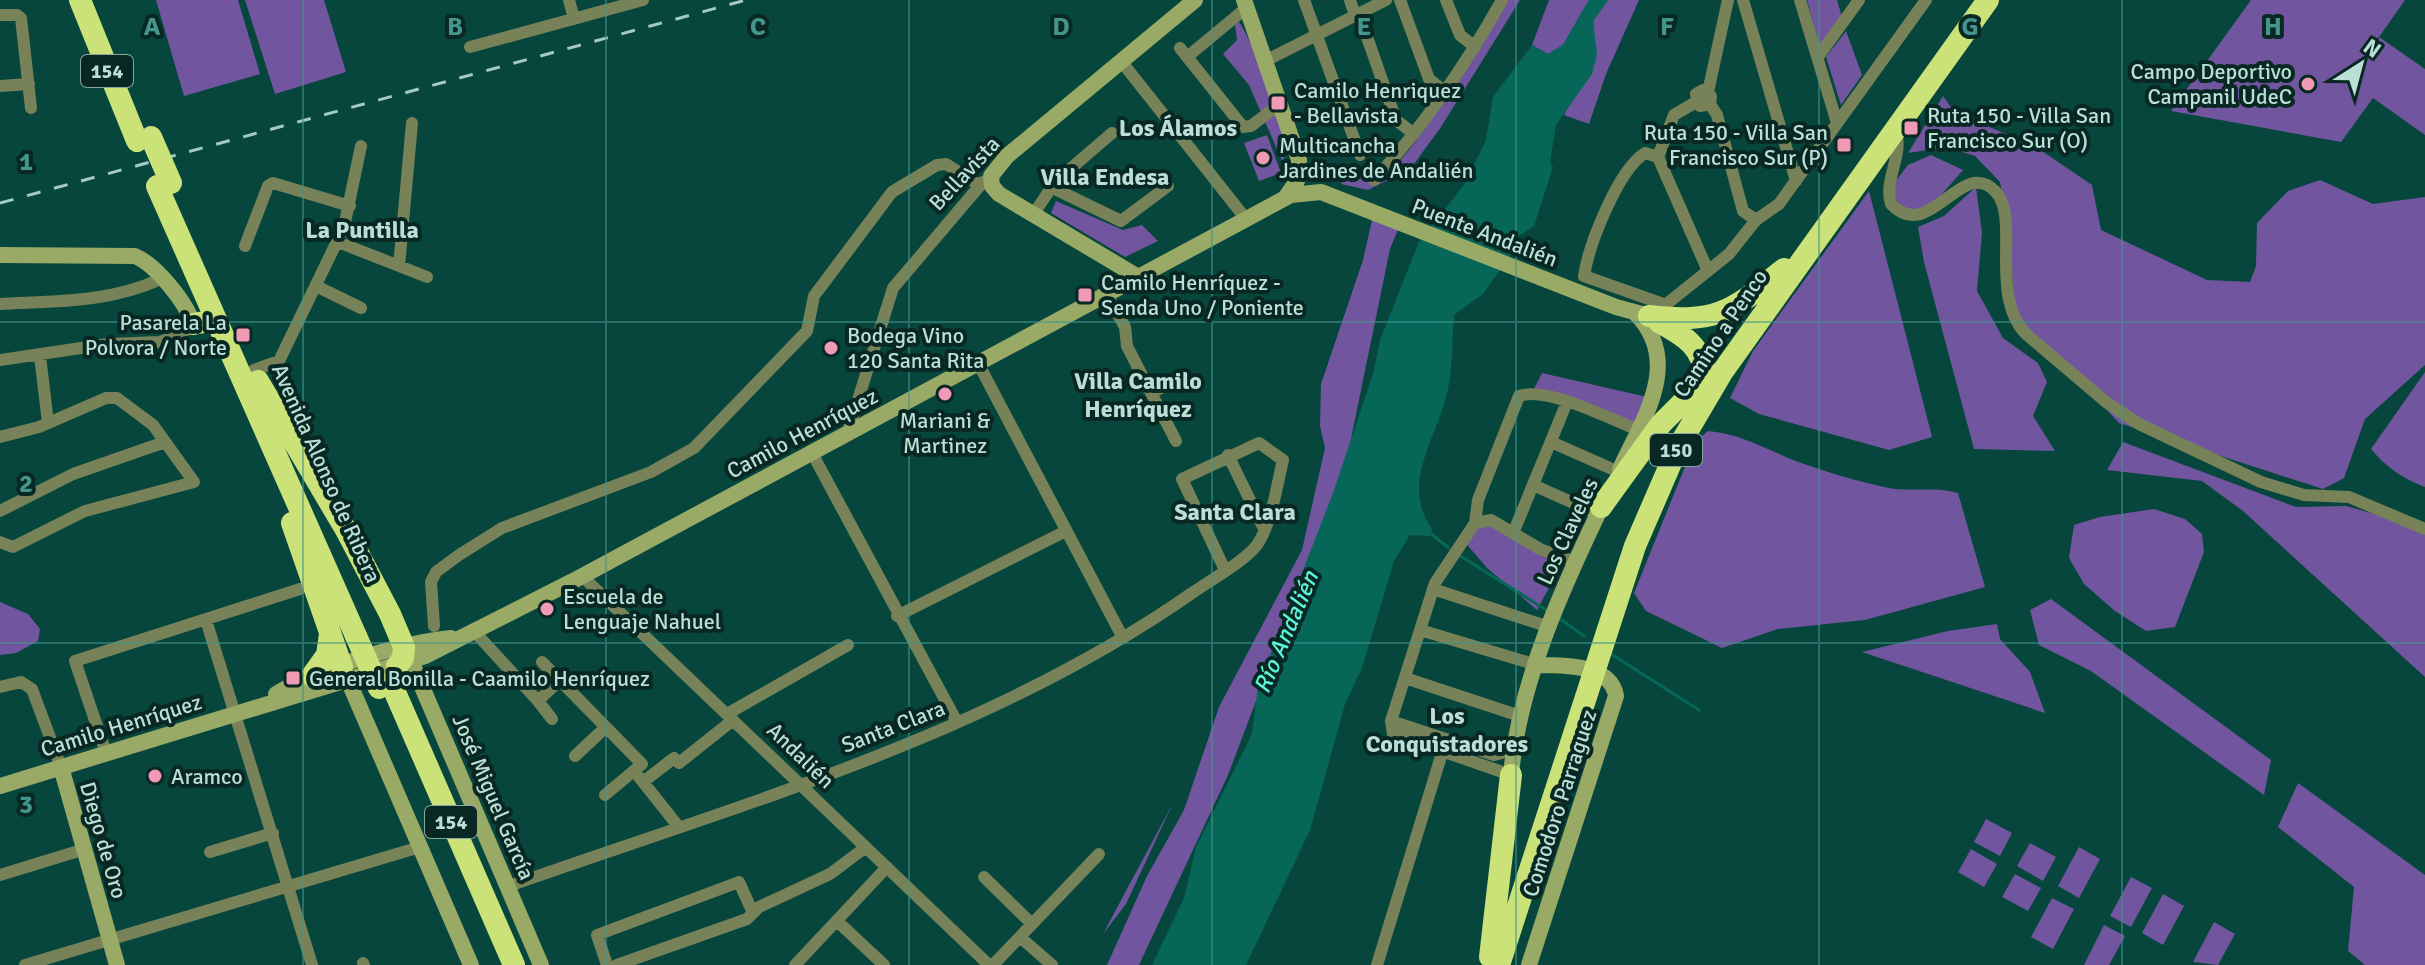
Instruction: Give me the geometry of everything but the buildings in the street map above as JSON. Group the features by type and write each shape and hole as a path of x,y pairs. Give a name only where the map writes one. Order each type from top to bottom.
{"highway":[{"name":"Avenida Alonso de Ribera","path":"80,0 254,383 362,633 397,669 508,964"},
{"name":"Avenida Alonso de Ribera","path":"95,0 144,139"},
{"name":"Camino a Penco","path":"1590,671 1643,499 1678,426 1706,379 1975,0"},
{"name":"Camino a Penco","path":"1492,962 1635,546 1686,432 1718,378 1988,0"},
{"name":"Avenida Alonso de Ribera","path":"164,184 216,320 254,383"},
{"path":"1650,312 1685,320 1723,313 1746,300 1784,269"},
{"path":"1600,510 1656,431 1706,379 1702,356 1693,343 1650,312"},
{"path":"193,324 216,320"},
{"path":"254,383 330,633 349,669"},
{"path":"254,383 353,543 397,669"},
{"path":"317,682 327,655 330,633"},
{"name":"Avenida Alonso de Ribera","path":"397,669 487,936 508,964"},
{"path":"1492,962 1511,775"}],"main road":[{"name":"Bellavista","path":"985,182 1007,156 1195,0"},
{"path":"1243,3 1299,160 1321,192"},
{"path":"1285,198 1297,181 1299,160"},
{"path":"985,182 1104,260 1140,278"},
{"name":"Camilo Henríquez","path":"0,786 256,706 349,669 397,669 582,576 1285,198 1304,192 1321,192"},
{"name":"Puente Andalién","path":"1321,192 1616,307 1650,312"},
{"path":"0,255 51,253 139,258 188,311 193,324"},
{"path":"1104,260 1111,278 1107,295"},
{"name":"Los Claveles","path":"1511,775 1520,716 1549,627 1575,562 1653,394 1660,366 1650,312"},
{"path":"1537,665 1590,671"},
{"path":"349,669 360,708 471,965"},
{"name":"José Miguel García","path":"397,669 509,886 541,965"},
{"name":"Comodoro Parraguez","path":"1529,965 1616,696 1612,683 1590,671"},
{"path":"317,682 360,708"},
{"name":"Diego de Oro","path":"61,767 117,965"}],"street":[{"path":"569,0 574,19"},
{"path":"470,47 643,0"},
{"path":"1304,0 1360,155"},
{"path":"1350,0 1396,120 1414,134"},
{"path":"1265,61 1386,0"},
{"path":"1400,0 1429,79 1444,91"},
{"path":"1446,0 1460,35 1475,47"},
{"path":"1374,180 1414,134 1475,47 1502,0"},
{"path":"1708,271 1658,157 1674,115 1705,99 1728,0"},
{"path":"1743,0 1796,181"},
{"path":"1800,0 1837,123"},
{"path":"1818,57 1859,0"},
{"path":"1658,157 1645,153 1637,158 1609,206 1586,259 1584,276 1650,312 1708,271 1736,246 1756,220 1772,212 1926,0"},
{"path":"1243,3 1184,52 1243,127 1251,126 1280,104"},
{"path":"0,15 21,18 31,108"},
{"path":"1121,61 1246,219"},
{"path":"0,86 29,84"},
{"path":"1705,99 1717,115 1743,211 1756,220"},
{"path":"399,266 412,123"},
{"path":"1895,129 1899,149 1891,168 1891,204 1906,215 1920,215 1969,184 1980,183 1994,189 2004,211 2005,272 2009,305 2015,321 2026,334 2117,410 2261,482 2304,495 2349,497 2425,529"},
{"path":"1033,215 1051,187 1112,133"},
{"path":"254,383 279,361 338,242 350,206 361,146"},
{"path":"434,626 431,582 436,572 459,555 502,528 651,472 694,448 807,331 814,296 892,192 937,165 946,164 985,182"},
{"name":"Bellavista","path":"847,435 893,288 985,182"},
{"path":"245,246 268,186 273,183 350,206"},
{"path":"1051,187 1121,221 1168,186"},
{"path":"338,242 427,277"},
{"path":"0,304 85,300 132,290 161,279"},
{"path":"316,286 361,308"},
{"path":"1107,295 1176,441"},
{"path":"0,360 108,344 160,342 177,337 193,324"},
{"path":"40,356 48,423"},
{"path":"978,363 1123,638"},
{"path":"1151,393 1171,383"},
{"path":"1511,775 1391,721 1433,589 1475,523 1478,500 1519,396 1526,394 1567,402 1638,430"},
{"path":"0,437 48,423 106,398 121,399 141,413 194,482 85,511 4,544"},
{"path":"1514,531 1567,402"},
{"path":"0,511 73,474 165,442"},
{"path":"1225,570 1182,479 1257,442 1282,458 1262,535"},
{"path":"1551,442 1619,472"},
{"path":"812,453 897,616 957,722"},
{"path":"1228,455 1262,535"},
{"path":"1533,485 1600,510"},
{"path":"1475,523 1491,520 1540,549 1575,562"},
{"path":"897,616 1066,531"},
{"name":"Santa Clara","path":"509,886 799,783 957,722 1058,677 1225,570 1262,535"},
{"name":"Andalién","path":"582,576 991,965"},
{"path":"106,753 75,661 300,589"},
{"path":"1433,589 1549,627"},
{"path":"206,620 237,712 312,965"},
{"path":"1420,630 1537,665"},
{"path":"465,634 538,701 552,719"},
{"path":"643,782 674,758 679,763 730,717 848,645"},
{"path":"542,662 606,727 638,768 643,782 678,826"},
{"path":"1405,678 1520,716"},
{"path":"538,701 560,680"},
{"name":"Diego de Oro","path":"0,687 17,682 27,684 34,692 61,767"},
{"path":"575,756 606,727"},
{"path":"1444,745 1494,755 1513,750"},
{"path":"1377,965 1444,745"},
{"path":"605,795 638,768"},
{"path":"210,852 273,833"},
{"path":"25,965 420,847"},
{"path":"617,965 747,919 753,913 830,874 866,847"},
{"path":"0,875 85,849"},
{"path":"991,965 1099,854"},
{"path":"795,965 887,867"},
{"path":"984,877 1032,924"},
{"path":"607,965 597,935 739,882 753,913"},
{"path":"837,921 884,965"},
{"path":"1020,937 1052,965"}],"shaded area":[{"path":"156,0 238,0 260,74 184,96"},
{"path":"245,0 324,0 346,72 275,94"},
{"path":"1502,0 1520,0 1441,127 1411,168 1368,190 1341,184 1349,174 1377,177 1398,163 1447,94"},
{"path":"1549,0 1589,0 1563,45 1548,54 1532,45"},
{"path":"1608,0 1639,0 1606,74 1589,124 1564,115 1590,72 1594,54 1593,21"},
{"path":"1807,0 1837,0 1842,17 1820,48"},
{"name":"Campo Deportivo Campanil UdeC","path":"2251,0 2405,0 2379,37 2425,69 2425,135 2373,98 2341,142 2171,111"},
{"path":"1239,22 1262,70 1277,115 1285,152 1283,163 1249,85 1223,54 1237,40 1235,24"},
{"path":"1846,31 1862,75 1841,105 1826,57"},
{"path":"1943,96 1955,113 2033,145 2092,185 2101,230 2207,280 2250,282 2256,266 2257,223 2288,191 2320,180 2373,204 2425,197 2425,365 2365,419 2344,478 2323,489 2119,423 2066,366 2016,325 2008,225 2000,182 1975,156 1947,147 1908,153"},
{"name":"Multicancha Jardines de Andalién","path":"1267,135 1281,173 1259,181 1244,143"},
{"path":"1931,155 1963,170 1929,209 1901,215 1892,186 1908,165"},
{"path":"1976,187 1982,233 1977,291 2003,338 2038,363 2047,382 2033,416 2055,451 1974,449 1924,262 1918,227 1944,216"},
{"path":"1869,191 1932,437 1889,450 1759,414 1730,398 1753,351"},
{"path":"1056,201 1123,230 1142,225 1158,241 1125,257 1051,213"},
{"path":"1372,220 1399,227 1390,249 1346,463 1228,775 1139,965 1107,965 1147,876 1184,810 1219,707 1302,550 1325,448 1320,426 1321,384 1363,260"},
{"path":"2425,372 2425,487 2395,472 2371,449"},
{"path":"1542,373 1647,397 1635,424 1534,389"},
{"path":"1708,431 1744,439 1801,463 1874,485 1958,493 1985,587 1865,620 1778,629 1722,648 1646,611 1634,593 1695,442"},
{"path":"2123,442 2296,507 2346,506 2425,528 2425,677 2243,511 2202,481 2107,470"},
{"path":"2154,509 2185,519 2202,534 2204,552 2175,627 2146,631 2115,611 2084,584 2069,558 2074,525 2100,517"},
{"path":"1475,523 1492,526 1562,564 1537,610 1487,568 1463,540"},
{"path":"2051,599 2271,760 2264,795 2091,671 2039,645 2030,610"},
{"path":"0,602 28,614 40,629 38,641 16,653 0,655"},
{"path":"1997,624 2000,639 2030,672 2045,713 1862,652 1948,631"},
{"path":"2298,783 2425,875 2425,965 2365,965 2348,951 2354,887 2278,827"},
{"path":"1173,803 1126,904 1103,934"},
{"path":"1986,819 2012,833 2000,856 1974,842"},
{"path":"2030,843 2056,857 2043,881 2017,866"},
{"path":"2079,847 2100,859 2079,898 2058,886"},
{"path":"1971,849 1997,864 1984,887 1958,872"},
{"path":"2015,874 2041,888 2028,911 2002,897"},
{"path":"2131,877 2152,888 2131,927 2110,916"},
{"path":"2163,894 2184,906 2163,945 2142,933"},
{"path":"2052,898 2074,909 2053,949 2031,937"},
{"path":"2214,922 2235,934 2218,965 2193,962"},
{"path":"2104,925 2125,936 2109,965 2084,965"}],"water":[{"name":"Río Andalién","path":"1589,0 1608,0 1593,21 1597,54 1592,74 1556,125 1550,162 1553,167 1534,226 1519,236 1512,253 1483,294 1454,315 1448,389 1420,477 1419,494 1423,512 1432,529 1430,536 1410,535 1394,561 1362,668 1345,704 1310,830 1246,965 1152,965 1184,898 1196,847 1252,734 1258,686 1333,493 1373,374 1380,340 1418,244 1466,182 1486,140 1493,97 1532,45 1548,54 1563,45"}],"waterway":[{"path":"1430,533 1449,548"},
{"path":"1459,555 1546,610"},
{"path":"1559,618 1584,636"},
{"path":"1611,654 1699,710"}],"railway":[{"path":"0,203 746,0"}],"place":[{"name":"Campo Deportivo Campanil UdeC","path":"2308,84"},
{"name":"Camilo Henriquez - Bellavista","path":"1278,103"},
{"name":"Ruta 150 - Villa San Francisco Sur (O)","path":"1911,128"},
{"name":"Ruta 150 - Villa San Francisco Sur (P)","path":"1844,145"},
{"name":"Multicancha Jardines de Andalién","path":"1263,158"},
{"name":"Camilo Henríquez - Senda Uno / Poniente","path":"1085,295"},
{"name":"Pasarela La Polvora / Norte","path":"243,335"},
{"name":"Bodega Vino 120 Santa Rita","path":"831,348"},
{"name":"Mariani & Martinez","path":"945,394"},
{"name":"Escuela de Lenguaje Nahuel","path":"547,609"},
{"name":"General Bonilla - Caamilo Henríquez","path":"293,678"},
{"name":"Aramco","path":"155,776"}],"district":[{"name":"Los Álamos","path":"1178,128"},
{"name":"Villa Endesa","path":"1105,177"},
{"name":"La Puntilla","path":"362,230"},
{"name":"Villa Camilo Henríquez","path":"1138,395"},
{"name":"Santa Clara","path":"1235,512"},
{"name":"Los Conquistadores","path":"1447,730"}]}
